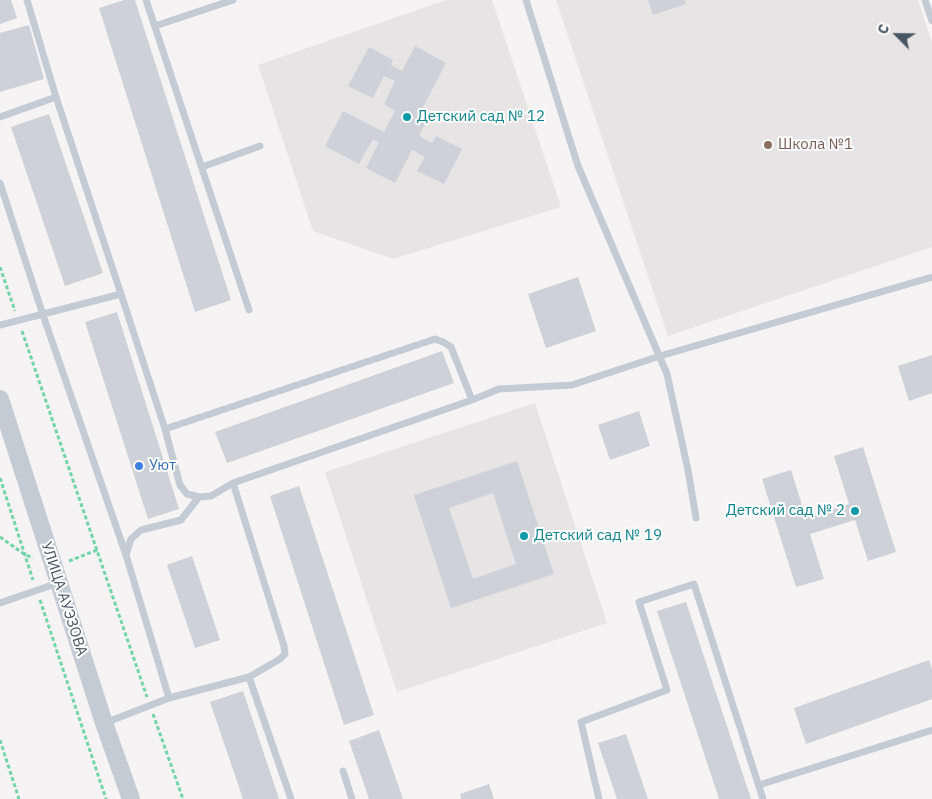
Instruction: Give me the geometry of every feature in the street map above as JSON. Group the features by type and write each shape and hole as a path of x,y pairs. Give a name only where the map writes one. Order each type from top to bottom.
{"street":[{"name":"УЛИЦА АУЭЗОВА","path":"0,399 104,723 131,799"}],"lane":[{"path":"27,0 56,97 165,429 180,485 187,494 199,497 211,496 233,483 499,389 572,385 660,356 932,277"},
{"path":"146,0 250,310"},
{"path":"155,26 233,0"},
{"path":"526,0 578,166 667,374 696,518"},
{"path":"925,0 932,21"},
{"path":"0,117 56,97"},
{"path":"202,167 260,146"},
{"path":"0,183 43,315 126,555 169,698"},
{"path":"0,325 121,294"},
{"path":"165,429 435,339 451,348 472,400"},
{"path":"104,723 169,698 249,677 280,659 285,654 233,483"},
{"path":"126,555 130,539 141,530 181,520 199,497"},
{"path":"0,603 36,590 56,575"},
{"path":"599,799 581,722 666,690 639,602 694,584 763,799"},
{"path":"249,677 290,799"},
{"path":"759,785 932,730"},
{"path":"343,771 352,799"}],"path":[{"path":"0,267 183,799"},
{"path":"0,478 106,799"},
{"path":"0,536 56,575 97,550"},
{"path":"0,740 19,799"}],"shaded area":[{"path":"446,0 492,0 561,207 393,259 313,231 258,65"},
{"name":"Школа №1","path":"556,0 918,0 932,43 932,247 668,336"},
{"path":"535,403 607,623 397,692 325,472"}],"building":[{"path":"0,0 11,0 17,18 0,24"},
{"path":"124,0 135,0 231,300 195,312 99,8"},
{"path":"648,0 684,0 686,4 653,15"},
{"path":"29,25 44,79 0,92 0,33"},
{"name":"Детский сад № 12","path":"415,46 446,63 419,115 427,120 419,136 432,143 436,136 462,149 444,184 417,171 425,157 412,150 395,183 366,168 379,142 373,139 359,164 325,146 343,111 384,132 395,111 384,104 395,81 384,76 373,98 348,86 369,47 393,60 391,65 402,71"},
{"path":"49,114 103,273 65,286 11,127"},
{"path":"578,277 596,331 546,348 528,294"},
{"path":"117,312 179,509 148,519 85,322"},
{"path":"442,351 454,383 227,463 215,432"},
{"path":"932,355 932,393 909,401 898,366"},
{"path":"639,411 650,446 610,460 598,425"},
{"name":"Детский сад № 2","path":"863,447 896,552 868,561 855,520 810,534 824,579 796,587 762,479 791,470 806,518 849,504 834,456"},
{"name":"Детский сад № 19","path":"517,461 554,574 451,608 414,495","holes":["493,493 516,564 473,579 449,508"]},
{"path":"299,486 374,715 344,725 270,496"},
{"path":"192,556 220,640 195,648 167,565"},
{"path":"686,602 751,799 719,799 657,611"},
{"path":"929,660 932,669 932,699 806,744 794,708"},
{"path":"243,691 279,799 243,799 210,702"},
{"path":"379,730 403,799 369,799 349,741"},
{"path":"626,734 648,799 617,799 598,743"},
{"path":"489,784 494,799 461,799 460,794"}],"place":[{"name":"Детский сад № 12","path":"407,117"},
{"name":"Школа №1","path":"768,145"},
{"name":"Уют","path":"139,466"},
{"name":"Детский сад № 2","path":"855,511"},
{"name":"Детский сад № 19","path":"524,536"}]}
